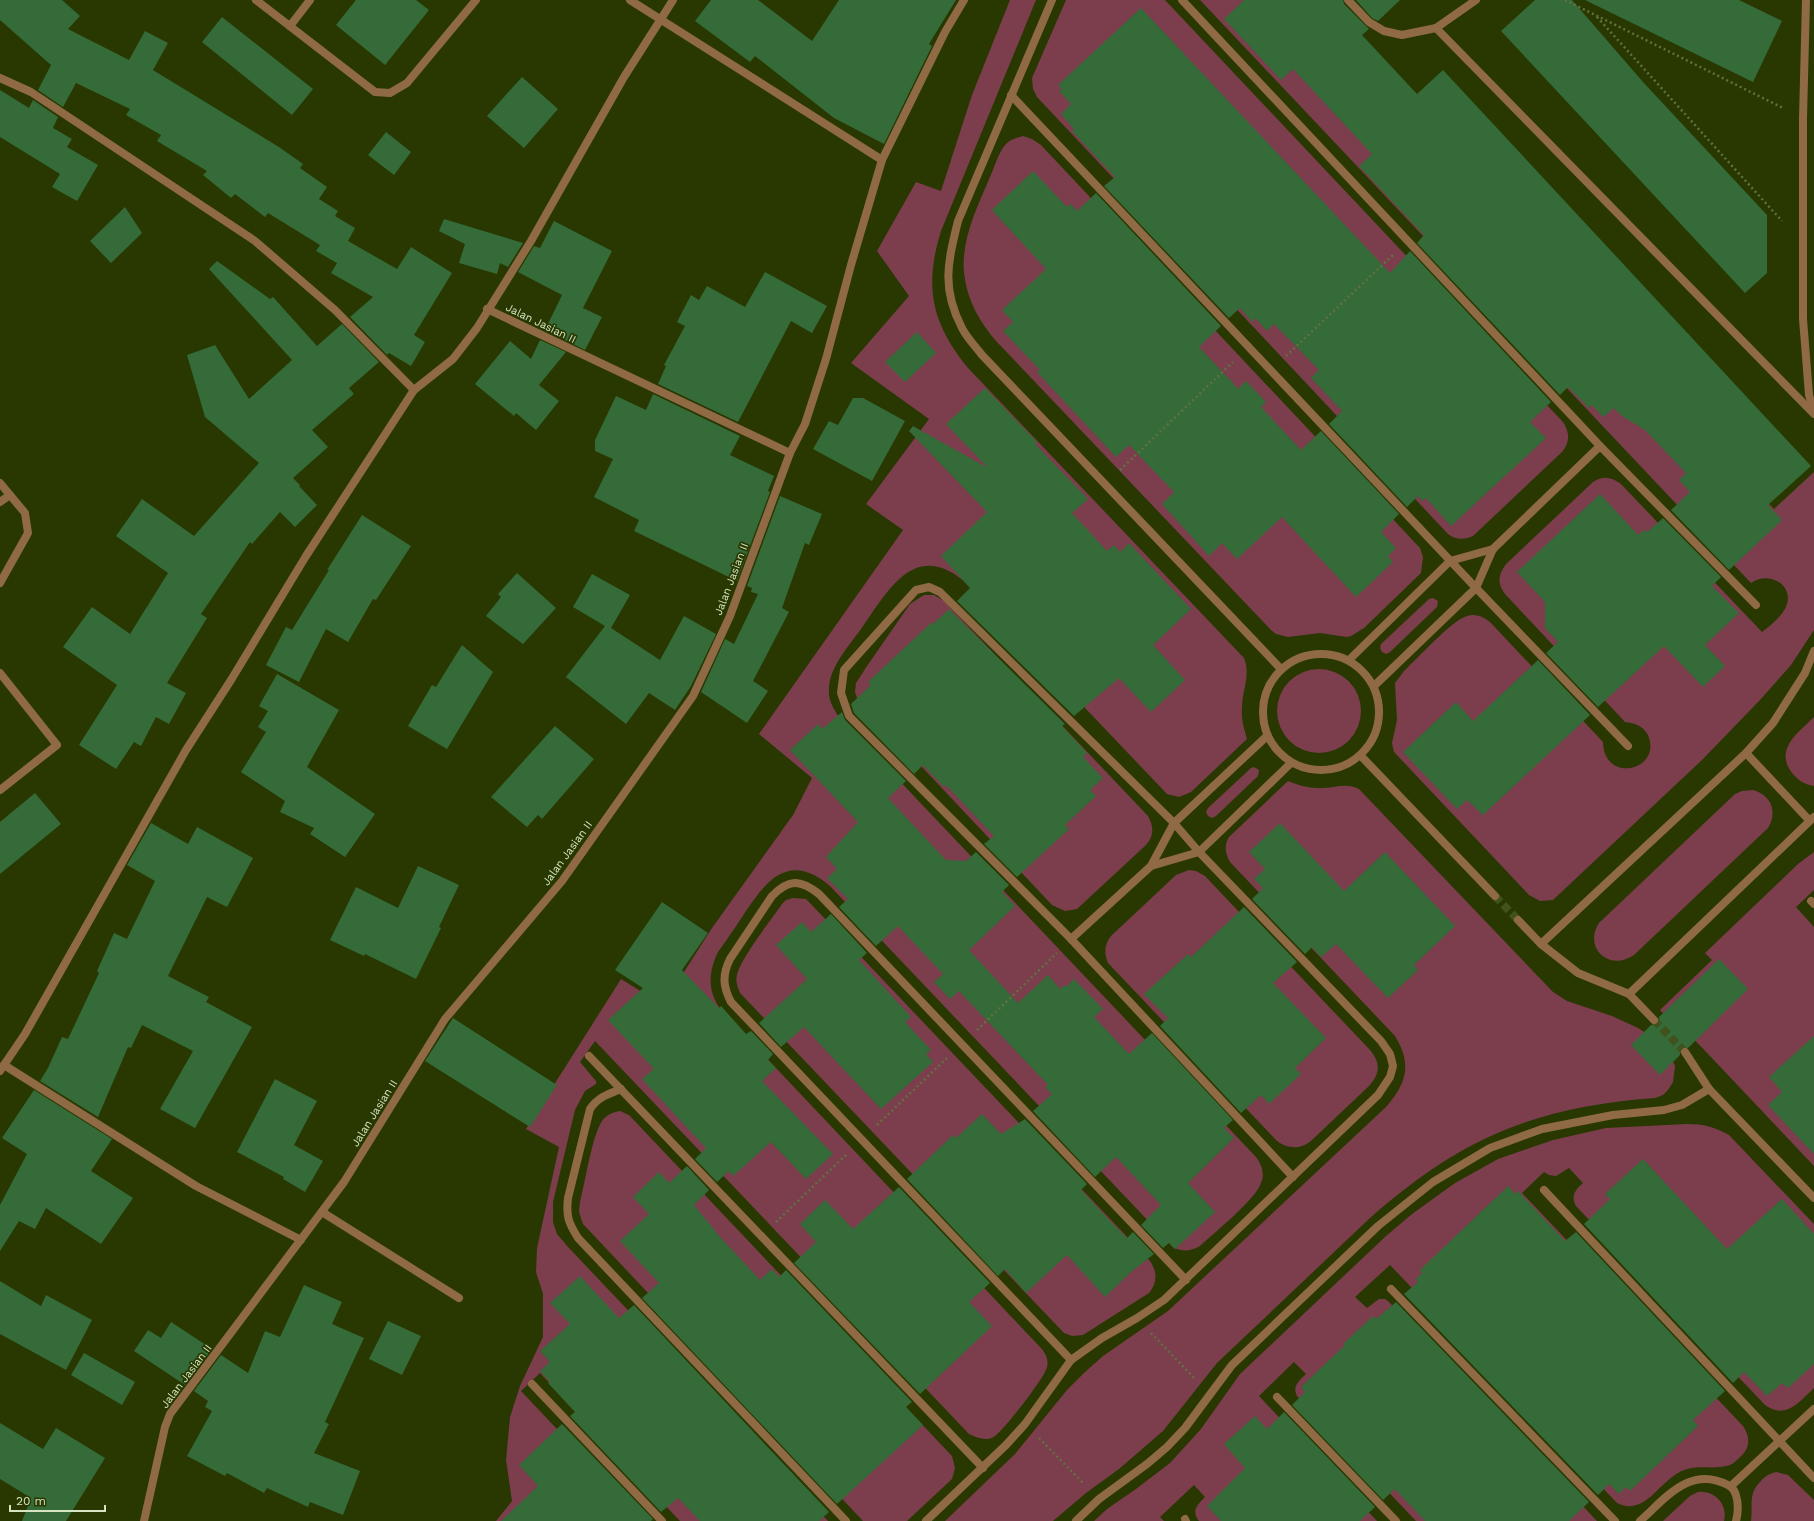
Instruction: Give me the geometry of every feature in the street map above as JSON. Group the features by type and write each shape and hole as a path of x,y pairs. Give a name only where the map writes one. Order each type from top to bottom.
{"street":[{"path":"256,0 375,92 390,93 407,84 476,0"},
{"path":"290,26 310,0"},
{"path":"630,0 882,160"},
{"path":"301,1240 196,1186 2,1068 28,1027 186,750 231,680 306,556 414,390 453,359 477,328 487,309 531,241 624,77 673,0"},
{"path":"790,453 805,424 826,359 851,265 882,160 945,32 964,0"},
{"path":"1052,0 958,221 949,260 947,278 950,300 962,329 982,355 1281,669"},
{"path":"1182,0 1600,446 1756,606"},
{"path":"1348,0 1369,22 1384,31 1402,35 1436,28 1476,0"},
{"path":"1806,0 1803,118 1803,319 1809,395 1814,411"},
{"path":"1436,28 1814,414"},
{"path":"0,78 31,92 255,241 335,310 414,390"},
{"path":"1011,95 1450,561 1628,746"},
{"name":"Jalan Jasian II","path":"144,1521 165,1427 170,1414 344,1182 445,1019 562,881 693,696 730,616 790,453 487,309"},
{"path":"1374,686 1476,588 1493,549 1600,446"},
{"path":"0,483 25,513 28,533 0,583"},
{"path":"0,502 10,495"},
{"path":"1349,660 1450,561 1493,549"},
{"path":"926,1521 983,1468 1024,1424 1071,1360 1102,1338 1137,1318 1164,1300 1186,1280 1293,1177 1378,1095 1390,1077 1393,1066 1390,1054 1381,1041 1199,852 1174,823 940,592 929,587 916,590 844,670 841,693 849,716 1071,939 1293,1177"},
{"path":"1541,944 1746,753 1773,723 1805,673 1814,651"},
{"path":"1326,653 1349,660 1364,671 1374,686 1380,711 1376,736 1361,756 1339,769 1314,771 1291,763 1267,736 1262,712 1267,689 1281,669 1302,656 1326,653"},
{"path":"0,673 57,744 0,790"},
{"path":"1071,939 1151,866 1174,823 1267,736"},
{"path":"1629,994 1812,818 1746,753"},
{"path":"1361,756 1495,896"},
{"path":"1151,866 1199,852 1291,763"},
{"path":"1071,1360 731,1002 725,992 723,979 725,969 730,959 772,896 780,888 790,883 800,882 809,886 819,894 1186,1280"},
{"path":"1518,920 1541,944 1578,973 1629,994 1654,1020"},
{"path":"1685,1052 1709,1089 1814,1198"},
{"path":"589,1056 983,1468"},
{"path":"621,1089 605,1095 596,1101 590,1108 568,1198 567,1212 569,1223 578,1238 846,1521"},
{"path":"1076,1521 1099,1499 1148,1464 1167,1447 1185,1428 1232,1364 1378,1226 1433,1182 1490,1148 1542,1129 1613,1115 1664,1110 1682,1105 1709,1089"},
{"path":"1544,1190 1814,1478"},
{"path":"322,1212 459,1298"},
{"path":"1391,1289 1615,1521"},
{"path":"532,1384 662,1521"},
{"path":"1277,1397 1396,1521"},
{"path":"1731,1486 1814,1409"},
{"path":"1640,1521 1678,1487 1690,1480 1704,1478 1718,1479 1731,1486 1737,1499 1738,1514 1736,1521"}],"path":[{"path":"1564,0 1803,118"},
{"path":"1597,17 1803,245"},
{"path":"1271,370 1408,240"},
{"path":"1105,484 1249,347"},
{"path":"761,1236 1071,939"},
{"path":"1137,1318 1209,1394"},
{"path":"1024,1424 1099,1499"}],"shaded area":[{"path":"1010,0 1036,0 941,231 933,269 932,287 934,303 939,319 946,335 968,368 1244,658 1247,670 1242,701 1242,716 1247,739 1191,792 1179,797 1167,794 965,582 947,570 931,566 917,568 904,575 892,586 881,600 836,664 830,680 829,696 833,708 840,718 1256,1157 1262,1170 1263,1176 1261,1183 1258,1190 1243,1207 1200,1246 1187,1250 1174,1248 829,885 815,876 803,871 791,870 781,874 772,880 754,899 718,952 712,967 711,975 712,990 717,1004 1042,1349 1047,1361 1045,1372 1024,1403 1000,1432 989,1439 979,1438 969,1434 595,1041 580,1062 596,1081 596,1084 585,1091 575,1110 553,1202 553,1222 557,1234 828,1521 680,1521 540,1373 521,1391 644,1521 496,1521 512,1501 506,1460 510,1417 520,1386 543,1337 543,1294 536,1272 537,1248 559,1147 526,1129 621,979 663,1005 712,928 793,815 812,778 759,734 903,530 866,504 929,419 851,363 909,296 877,251 916,182 941,191 972,95"},
{"path":"1066,0 1165,0 1563,422 1567,430 1568,441 1562,452 1473,536 1460,539 1448,534 1037,97 1033,89 1032,78"},
{"path":"1200,0 1289,0 1774,509 1814,472 1814,630 1791,665 1760,700 1702,760 1553,900 1540,901 1529,895 1394,752 1392,743 1397,720 1395,683 1404,671 1435,640 1461,619 1470,615 1482,617 1490,622 1603,742 1606,755 1613,764 1622,768 1632,768 1641,764 1647,757 1650,747 1648,735 1644,729 1632,723 1625,722 1505,594 1500,583 1500,575 1506,564 1593,482 1600,478 1611,478 1621,484 1762,632 1777,620 1783,612 1787,604 1788,597 1786,590 1777,581 1771,579 1764,578 1751,583"},
{"path":"1023,136 1032,139 1041,145 1420,548 1423,557 1421,573 1364,628 1347,637 1320,633 1288,637 1276,634 996,341 984,326 971,301 964,273 967,236 975,212 1001,151 1008,142"},
{"path":"924,595 934,595 944,601 1148,816 1152,828 1152,835 1149,842 1077,909 1065,911 1052,905 857,698 855,692 856,683 867,666 910,604"},
{"path":"1433,598 1438,601 1437,607 1390,652 1386,654 1382,652 1380,648 1381,644 1429,599"},
{"path":"1311,669 1327,669 1343,676 1354,687 1361,703 1361,719 1358,727 1349,741 1343,746 1327,753 1311,753 1295,746 1284,735 1277,719 1277,703 1284,687 1295,676"},
{"path":"1814,717 1814,786 1799,780 1793,774 1786,757 1790,742"},
{"path":"1254,767 1259,770 1258,776 1216,816 1212,818 1208,816 1206,812 1208,808 1251,768"},
{"path":"1288,781 1310,787 1323,788 1349,786 1359,789 1553,992 1567,1001 1612,1016 1646,1033 1672,1059 1675,1066 1673,1082 1663,1095 1655,1098 1612,1102 1572,1109 1501,1131 1468,1147 1403,1190 1370,1218 1217,1363 1163,1431 1119,1469 1086,1493 1053,1521 945,1521 1015,1454 1067,1390 1084,1373 1103,1356 1168,1311 1387,1106 1403,1081 1405,1072 1404,1055 1395,1036 1230,862 1227,855 1226,846 1229,837"},
{"path":"1753,790 1764,796 1771,805 1772,816 1768,828 1634,955 1625,960 1616,961 1601,955 1596,949 1594,941 1595,932 1599,923 1735,794 1742,791"},
{"path":"1814,852 1814,890 1796,907 1814,927 1814,1166 1673,1017 1669,1019 1660,1010 1712,960 1705,953 1798,864"},
{"path":"1189,870 1196,871 1205,876 1370,1050 1376,1059 1378,1068 1373,1082 1312,1140 1303,1146 1290,1147 1277,1141 1108,963 1105,949 1111,936 1176,875"},
{"path":"793,898 806,899 810,903 1150,1261 1153,1265 1156,1278 1149,1293 1083,1335 1072,1336 1064,1333 740,993 736,978 744,959 782,904 786,900"},
{"path":"620,1111 629,1115 952,1456 955,1468 952,1479 907,1521 863,1521 583,1224 579,1212 580,1202 595,1137 602,1121 610,1114"},
{"path":"1687,1124 1709,1126 1729,1135 1814,1224 1814,1388 1792,1407 1786,1410 1779,1411 1765,1405 1576,1206 1574,1196 1576,1190 1583,1183 1569,1168 1556,1176 1549,1175 1544,1172 1522,1193 1743,1426 1746,1430 1748,1439 1747,1447 1743,1455 1733,1463 1728,1466 1696,1467 1684,1470 1670,1478 1643,1502 1627,1506 1617,1503 1390,1265 1355,1297 1367,1308 1379,1299 1385,1299 1389,1302 1597,1521 1416,1521 1297,1396 1295,1389 1296,1386 1306,1374 1294,1362 1259,1396 1377,1521 1199,1521 1195,1511 1197,1505 1205,1497 1194,1485 1160,1517 1164,1521 1094,1521 1107,1509 1170,1463 1201,1429 1240,1374 1386,1236 1412,1214 1455,1183 1498,1159 1553,1140 1606,1128"},
{"path":"1776,1472 1788,1475 1814,1500 1814,1521 1751,1521 1752,1496 1756,1487 1769,1474"},
{"path":"1698,1492 1710,1493 1719,1500 1724,1509 1724,1521 1663,1521 1690,1496"}],"building":[{"path":"0,0 62,0 80,16 68,29 129,60 145,31 168,43 153,70 279,147 303,164 300,168 327,187 319,199 338,211 335,216 355,228 348,241 397,269 411,247 452,273 414,335 425,342 411,366 389,353 387,355 350,317 373,297 331,273 337,263 316,251 320,245 268,213 265,217 235,194 231,198 203,175 207,171 157,141 161,135 126,115 130,109 76,83 63,107 38,90 51,65 0,20"},
{"path":"356,0 416,0 429,10 385,65 336,25"},
{"path":"711,0 758,0 812,41 839,0 956,0 929,44 932,46 884,144 834,118 755,56 750,62 695,21"},
{"path":"1244,0 1343,0 1344,4 1369,29 1362,35 1417,94 1443,70 1811,466 1768,505 1782,520 1729,570 1671,510 1690,492 1679,480 1686,473 1645,430 1622,416 1614,408 1603,417 1592,405 1589,408 1568,387 1560,395 1417,243 1424,235 1359,166 1372,154 1293,69 1281,80 1224,19"},
{"path":"1356,0 1400,0 1378,21 1372,18"},
{"path":"1535,0 1572,0 1643,82 1767,215 1767,273 1745,293 1501,31"},
{"path":"1585,0 1739,0 1782,21 1753,82"},
{"path":"1141,8 1390,273 1410,251 1551,402 1530,422 1546,438 1451,526 1426,498 1422,501 1418,496 1407,507 1329,424 1342,411 1311,378 1319,370 1274,324 1267,331 1255,318 1252,322 1240,308 1229,318 1104,186 1115,177 1072,131 1074,129 1061,114 1071,104 1059,91 1062,89 1058,85"},
{"path":"222,17 313,89 292,115 202,42"},
{"path":"522,77 558,109 524,148 487,116"},
{"path":"0,90 29,108 33,100 58,117 53,128 72,139 67,147 98,165 77,201 52,187 60,174 0,137"},
{"path":"386,132 411,152 394,175 368,155"},
{"path":"1033,171 1067,207 1071,204 1077,211 1096,193 1221,326 1199,347 1238,389 1246,381 1266,402 1261,407 1301,450 1321,431 1399,514 1381,532 1396,548 1388,556 1393,562 1356,597 1282,517 1237,559 1222,543 1209,556 1162,504 1174,492 1129,445 1116,457 1037,372 1040,370 1003,331 1013,322 1002,310 1046,269 992,210"},
{"path":"125,207 142,233 111,263 90,241"},
{"path":"444,219 523,243 508,267 500,263 497,274 459,263 465,244 439,231"},
{"path":"554,221 612,251 583,308 602,317 585,350 545,330 562,295 518,272 534,246 540,248"},
{"path":"217,261 270,299 273,297 317,346 342,324 379,362 349,388 354,394 312,430 328,447 293,478 317,505 295,527 280,512 252,544 250,542 201,614 207,618 167,683 186,693 169,724 156,717 141,746 134,742 116,769 79,745 117,685 63,647 92,607 130,634 168,573 116,536 142,499 194,536 259,463 205,417 187,355 215,345 249,399 292,360 209,269"},
{"path":"765,272 827,306 812,333 791,321 738,422 658,384 666,366 664,365 685,326 677,322 691,295 699,300 707,286 745,307"},
{"path":"917,332 936,353 905,382 885,362"},
{"path":"540,340 566,352 539,385 559,401 536,430 516,413 514,416 475,384 510,341 531,359"},
{"path":"985,388 1037,442 1035,444 1088,499 1072,513 1107,551 1114,545 1120,552 1129,543 1191,609 1153,645 1185,680 1151,712 1119,678 1074,716 957,601 970,588 941,556 987,512 909,431 913,426 988,468 946,424"},
{"path":"653,394 740,436 730,455 774,476 768,491 770,492 737,581 634,531 639,520 594,497 613,459 595,451 595,440 616,396 646,410"},
{"path":"853,398 863,398 905,421 872,481 813,449 829,421 838,425"},
{"path":"1600,494 1638,535 1644,530 1647,532 1663,518 1721,577 1712,586 1739,613 1705,645 1725,666 1703,687 1664,646 1598,707 1546,653 1558,642 1545,628 1545,602 1517,572"},
{"path":"780,496 822,514 809,545 805,543 782,608 789,612 753,681 768,691 747,723 701,692 725,639 734,644 758,594 751,592 752,588 747,586"},
{"path":"362,515 411,546 376,600 373,599 348,642 326,629 299,682 266,665 286,627 292,630 329,570 327,570"},
{"path":"517,573 556,608 523,644 486,616 501,597 498,594"},
{"path":"592,574 630,595 611,628 660,660 684,616 716,634 691,686 675,710 649,693 626,724 566,677 605,626 573,607"},
{"path":"949,609 1065,724 1062,726 1087,753 1083,757 1103,778 1090,790 1096,796 1065,825 1069,829 1017,877 984,844 994,836 946,785 944,787 923,765 914,774 854,713 851,704 871,685 868,682 932,622 933,624"},
{"path":"462,645 493,672 447,749 408,726 432,685 436,687"},
{"path":"1538,660 1590,715 1483,815 1467,800 1457,809 1403,752 1456,702 1473,721"},
{"path":"277,674 339,710 307,767 375,814 345,857 310,834 314,828 280,812 285,801 241,772 266,732 258,727 268,711 259,706"},
{"path":"842,712 845,720 906,781 888,798 946,860 966,861 976,852 1009,885 1002,892 1015,906 969,950 1018,1003 1048,975 1060,989 1064,985 1066,987 1074,979 1103,1009 1094,1017 1129,1054 1152,1033 1233,1120 1224,1128 1234,1138 1188,1183 1215,1212 1175,1249 1169,1243 1163,1248 1141,1225 1161,1205 1116,1157 1095,1177 1033,1111 1052,1094 1045,1087 1048,1085 959,991 950,999 934,982 943,974 898,926 876,946 839,907 848,899 827,878 837,869 826,857 858,822 790,750 818,724 822,729"},
{"path":"555,726 594,759 542,819 538,815 527,827 491,797"},
{"path":"35,793 61,824 0,874 0,822"},
{"path":"151,823 188,844 197,827 253,858 227,907 207,897 168,976 209,997 206,1002 252,1027 195,1128 160,1109 193,1051 142,1025 131,1048 128,1047 98,1117 40,1081 48,1068 62,1037 68,1039 99,973 97,971 114,933 127,939 155,881 127,865"},
{"path":"1280,823 1344,891 1385,852 1455,926 1414,965 1418,970 1388,998 1336,944 1321,957 1312,947 1305,954 1252,899 1263,888 1254,879 1265,869 1249,852"},
{"path":"418,866 459,885 439,927 441,928 416,979 365,954 364,956 330,940 356,887 398,908"},
{"path":"662,902 708,933 682,970 719,1008 721,1006 746,1034 751,1031 773,1054 768,1060 776,1068 762,1081 833,1154 806,1179 771,1142 733,1176 729,1171 717,1182 695,1159 706,1148 642,1079 654,1069 608,1020 643,988 615,970"},
{"path":"1244,907 1297,962 1273,983 1326,1038 1295,1068 1301,1074 1269,1104 1261,1095 1241,1113 1160,1026 1168,1018 1144,994 1188,954 1191,957"},
{"path":"831,914 867,953 859,960 911,1017 905,1022 931,1050 926,1054 933,1062 881,1109 804,1027 781,1047 759,1023 807,979 776,945 802,922 811,932"},
{"path":"1719,959 1748,989 1688,1048 1682,1048 1680,1055 1660,1075 1631,1045 1651,1025 1658,1024 1659,1017"},
{"path":"453,1018 557,1085 530,1127 425,1061"},
{"path":"1814,1036 1814,1154 1768,1105 1782,1092 1769,1077"},
{"path":"275,1079 317,1101 294,1145 323,1161 305,1192 283,1179 284,1177 237,1152"},
{"path":"34,1090 112,1139 91,1171 133,1198 101,1244 46,1208 35,1229 19,1221 0,1251 0,1205 27,1154 2,1138"},
{"path":"982,1114 1001,1134 1025,1119 1087,1184 1081,1190 1110,1221 1127,1238 1133,1232 1154,1254 1131,1272 1105,1297 1067,1255 1026,1293 1005,1269 998,1276 907,1179 953,1135 956,1138"},
{"path":"1643,1159 1727,1249 1782,1199 1814,1234 1814,1364 1788,1388 1782,1383 1767,1396 1744,1372 1733,1383 1584,1224 1610,1199 1605,1194"},
{"path":"687,1166 709,1190 694,1205 720,1237 760,1280 772,1269 779,1277 786,1270 912,1402 906,1407 923,1425 837,1504 642,1298 659,1283 620,1241 649,1214 633,1197 659,1172 669,1183"},
{"path":"1508,1186 1515,1194 1518,1191 1565,1241 1576,1232 1725,1391 1693,1420 1698,1426 1630,1491 1626,1487 1619,1494 1609,1484 1598,1495 1404,1294 1418,1282 1416,1279 1422,1273 1420,1270"},
{"path":"899,1187 990,1283 969,1302 992,1326 920,1394 794,1263 816,1242 800,1224 825,1200 853,1229"},
{"path":"580,1276 619,1318 634,1305 829,1512 819,1521 700,1521 678,1498 661,1512 570,1416 575,1412 548,1383 550,1382 540,1371 550,1362 540,1351 570,1324 550,1303"},
{"path":"0,1281 41,1306 46,1295 92,1320 66,1370 0,1334"},
{"path":"304,1285 342,1302 332,1324 364,1338 325,1422 329,1424 314,1453 360,1471 343,1515 310,1502 308,1507 267,1488 264,1493 227,1473 225,1476 187,1456 212,1411 205,1407 208,1401 194,1391 221,1355 248,1373 265,1331 280,1337"},
{"path":"1396,1302 1589,1502 1569,1521 1425,1521 1395,1489 1383,1500 1292,1405 1305,1392 1301,1387 1345,1345 1343,1344 1373,1316 1376,1319"},
{"path":"388,1321 421,1336 402,1375 369,1359"},
{"path":"171,1322 212,1349 185,1385 134,1351 148,1330 161,1338"},
{"path":"84,1353 135,1382 122,1405 71,1375"},
{"path":"1284,1412 1375,1507 1360,1521 1221,1521 1207,1506 1245,1468 1224,1444 1255,1416 1267,1429"},
{"path":"0,1423 43,1449 56,1428 105,1458 66,1521 22,1521 31,1498 0,1479"},
{"path":"562,1424 653,1519 651,1521 501,1521 538,1486 519,1465"}],"tunnel":[{"path":"1495,896 1518,920"},
{"path":"1654,1020 1685,1052"}]}
